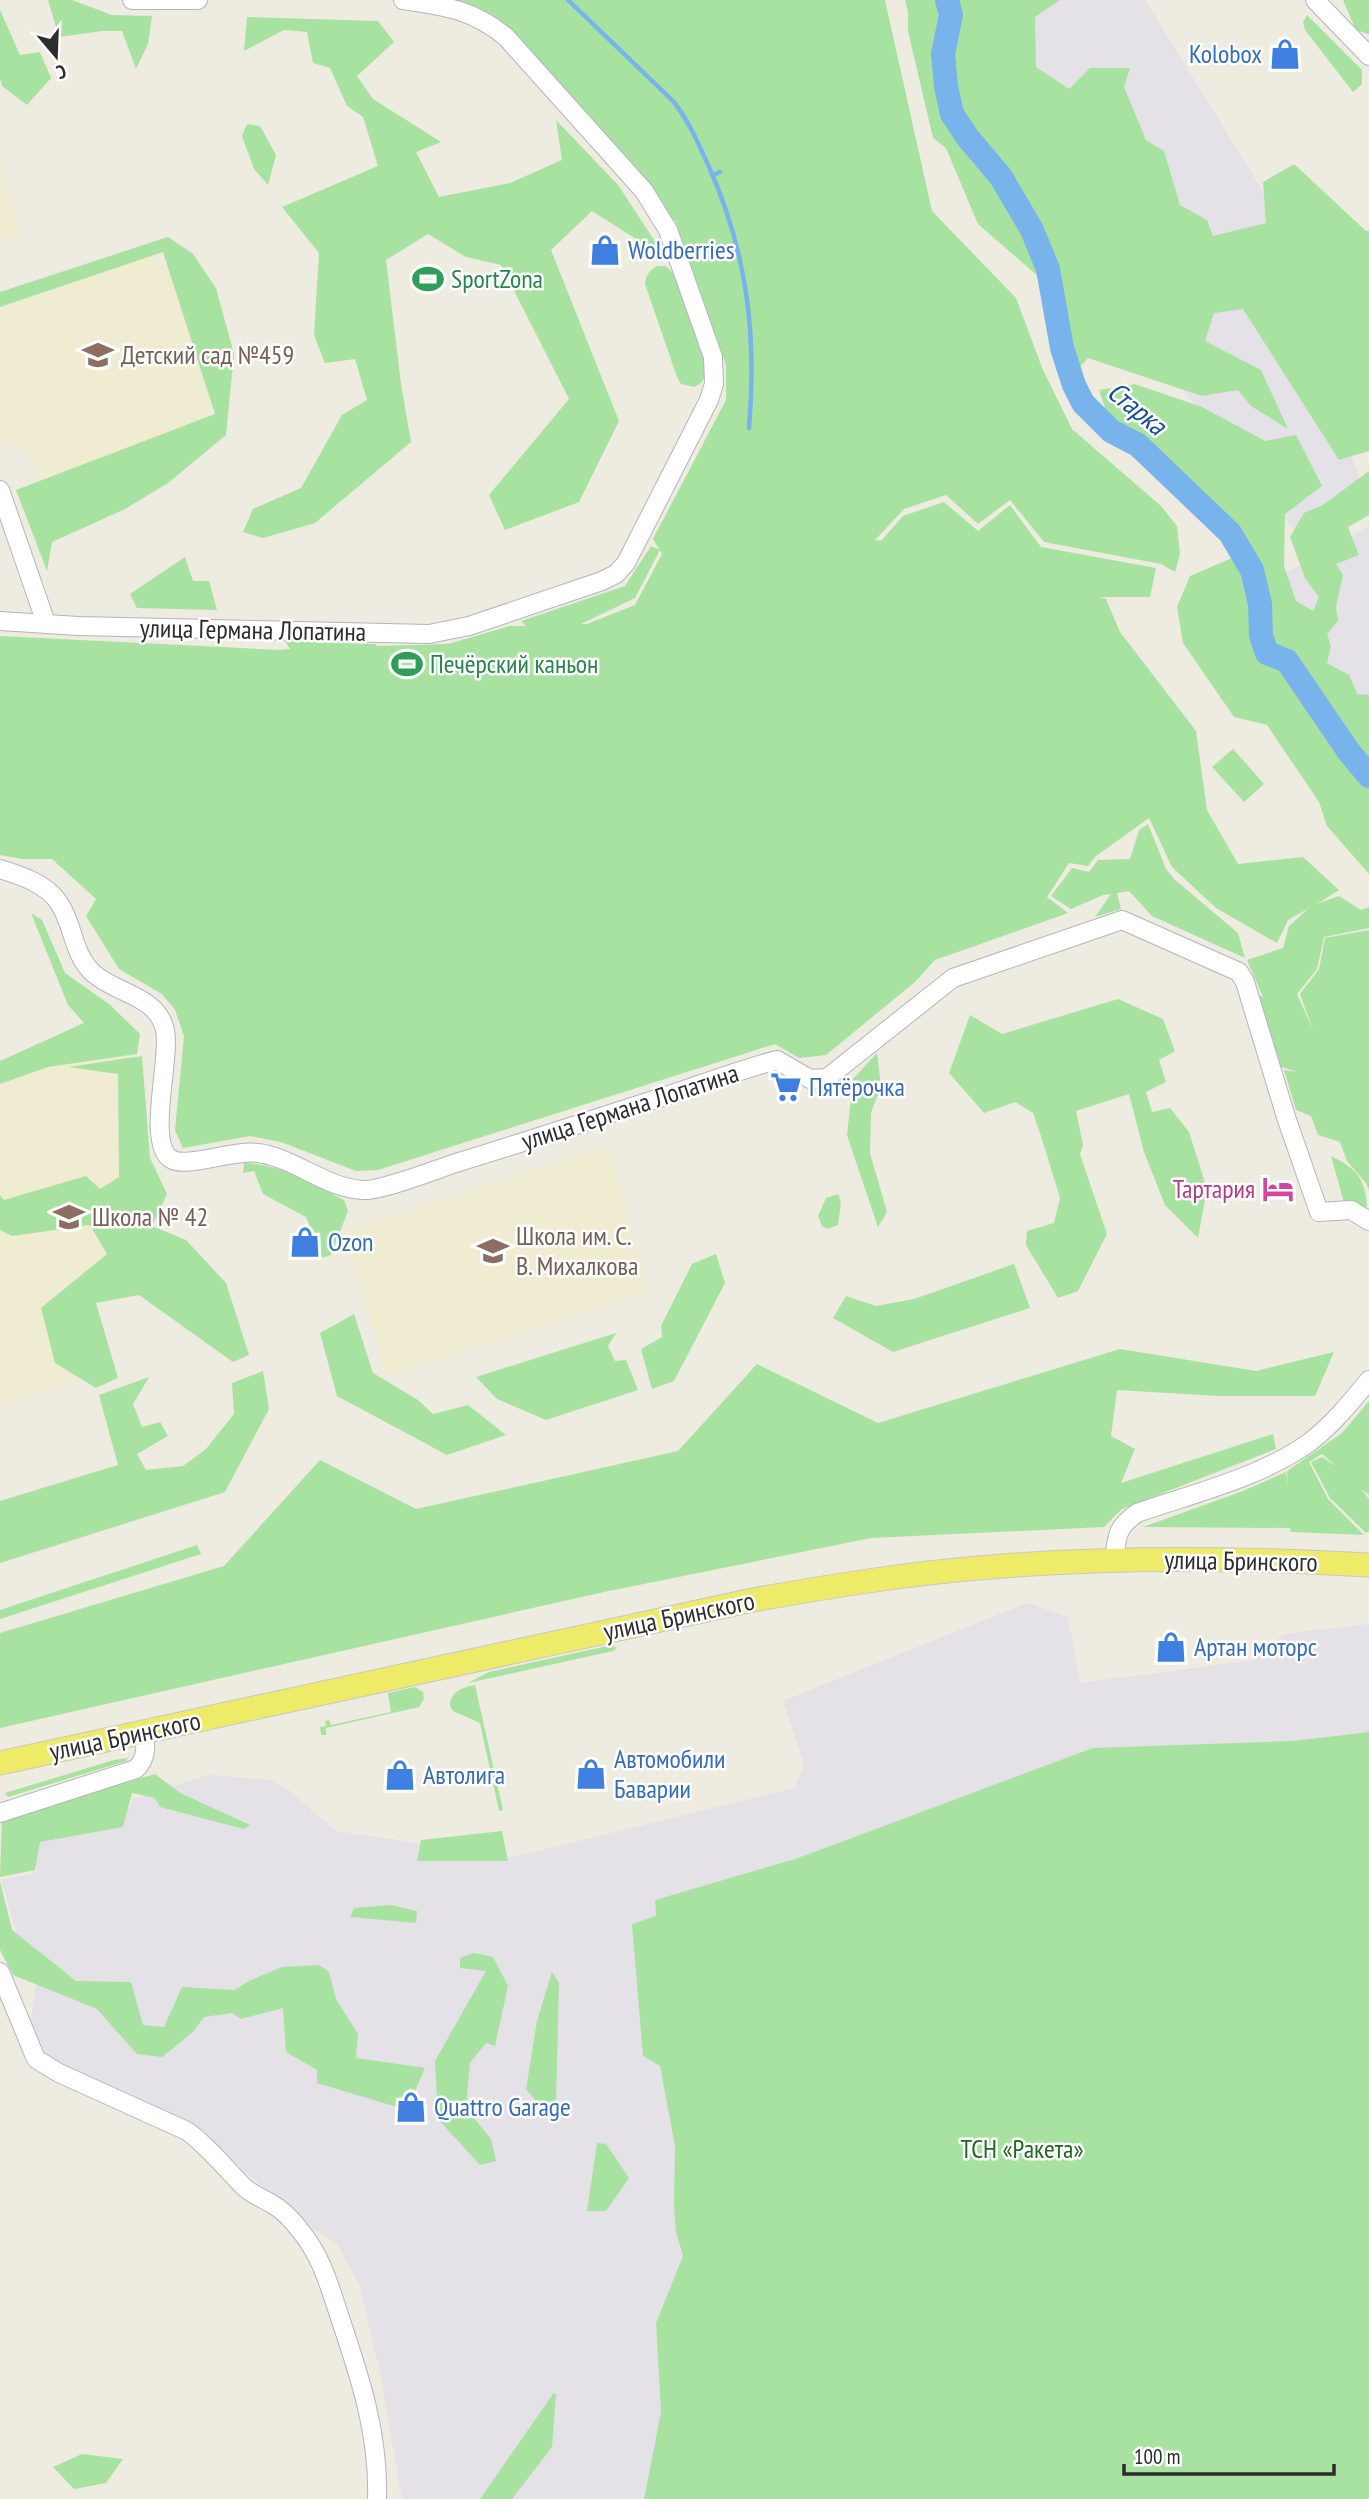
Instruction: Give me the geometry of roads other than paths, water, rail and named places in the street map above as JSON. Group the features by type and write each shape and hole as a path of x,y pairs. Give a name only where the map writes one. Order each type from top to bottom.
{"main road":[{"name":"улица Бринского","path":"0,1763 753,1600 845,1583 989,1567 1114,1560 1273,1560 1369,1565"}],"street":[{"path":"132,0 198,0"},
{"name":"улица Германа Лопатина","path":"0,621 78,626 429,634 469,626 602,581 616,574 626,563 709,400 715,371 713,358 672,239 644,191 506,37 493,26 456,8 402,0"},
{"path":"1315,0 1369,56"},
{"path":"0,490 46,623"},
{"name":"улица Германа Лопатина","path":"0,869 32,881 51,893 60,903 83,962 102,979 146,1003 160,1018 166,1046 159,1129 165,1155 184,1164 229,1153 257,1152 281,1159 335,1183 363,1190 480,1156 777,1060 810,1079 827,1078 953,978 1122,920 1239,972 1245,982 1286,1117 1319,1212 1351,1210 1369,1221"},
{"path":"1114,1560 1116,1537 1123,1522 1136,1513 1285,1458 1333,1422 1369,1380"},
{"path":"0,1813 136,1769 143,1762 146,1749 144,1732"},
{"path":"0,1972 36,2059 70,2078 187,2131 204,2144 245,2188 256,2197 274,2205 298,2227 317,2253 363,2386 372,2428 377,2499"}],"waterway":[{"path":"568,0 673,101 689,124 709,167 732,231 746,295 751,360 749,428"},
{"name":"Старка","path":"947,0 951,15 943,54 952,114 968,138 1001,177 1032,230 1048,269 1062,348 1083,403 1111,431 1138,445 1230,533 1252,570 1260,604 1261,636 1267,653 1287,661 1349,752 1369,776"},
{"path":"713,175 720,172"}],"place":[{"name":"Kolobox","path":"1285,54"},
{"name":"Woldberries","path":"605,250"},
{"name":"SportZona","path":"428,279"},
{"name":"Детский сад №459","path":"98,355"},
{"name":"Печёрский каньон","path":"407,664"},
{"name":"Пятёрочка","path":"786,1087"},
{"name":"Тартария","path":"1278,1189"},
{"name":"Школа № 42","path":"69,1217"},
{"name":"Ozon","path":"305,1242"},
{"name":"Школа им. С. В. Михалкова","path":"493,1251"},
{"name":"Артан моторс","path":"1171,1647"},
{"name":"Автомобили Баварии","path":"591,1774"},
{"name":"Автолига","path":"400,1775"},
{"name":"Quattro Garage","path":"411,2107"}],"park label":[{"name":"ТСН «Ракета»","path":"1022,2149"}]}
